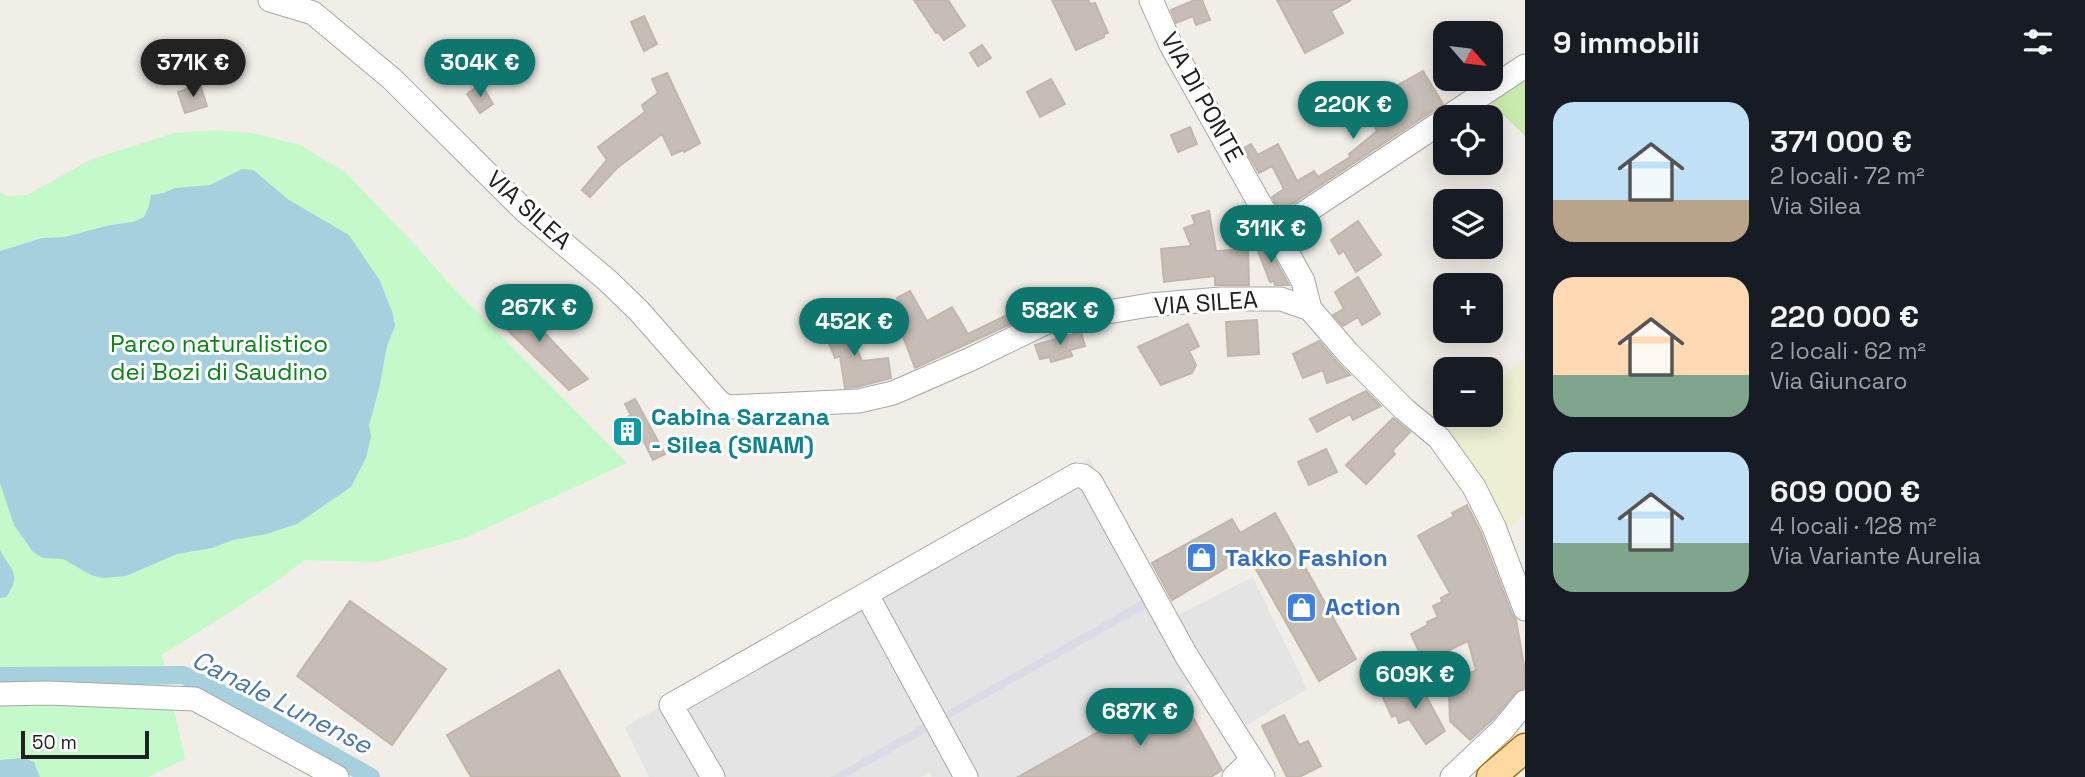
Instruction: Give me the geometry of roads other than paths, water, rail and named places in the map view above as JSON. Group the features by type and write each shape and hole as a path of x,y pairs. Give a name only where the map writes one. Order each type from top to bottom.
{"main road":[{"path":"1491,777 1525,748"}],"street":[{"name":"VIA SILEA","path":"270,0 310,7 392,79 526,211 639,311 720,403 729,407 859,401 893,393 1047,322 1150,305 1221,299 1281,299 1310,309"},
{"name":"VIA DI PONTE","path":"1151,0 1171,45 1303,281 1310,309 1394,400 1439,438 1474,487 1494,527 1525,609"},
{"path":"1466,105 1525,66"},
{"path":"1276,231 1433,127"},
{"path":"713,777 671,705 1076,475 1083,475 1091,482 1186,655 1257,769 1234,777"},
{"path":"867,595 966,777"},
{"path":"0,694 48,693 195,699 337,777"},
{"path":"1452,777 1503,729 1525,702"}],"water":[{"path":"242,169 253,170 289,200 349,235 380,281 395,326 387,346 369,425 371,437 366,458 351,487 297,524 266,534 177,554 126,576 103,578 91,575 63,559 43,558 33,552 14,525 0,483 0,251 42,238 65,237 133,222 144,217 151,195 175,188 210,185"},
{"path":"0,550 13,572 14,583 6,597 0,598"},
{"path":"25,758 34,762 40,777 0,777 0,760"}],"waterway":[{"name":"Canale Lunense","path":"0,676 183,675 224,694 371,777"}],"place":[{"name":"Cabina Sarzana - Silea (SNAM)","path":"628,431"},
{"name":"Takko Fashion","path":"1202,558"},
{"name":"Action","path":"1302,607"}],"park label":[{"name":"Parco naturalistico dei Bozi di Saudino","path":"219,358"}]}
